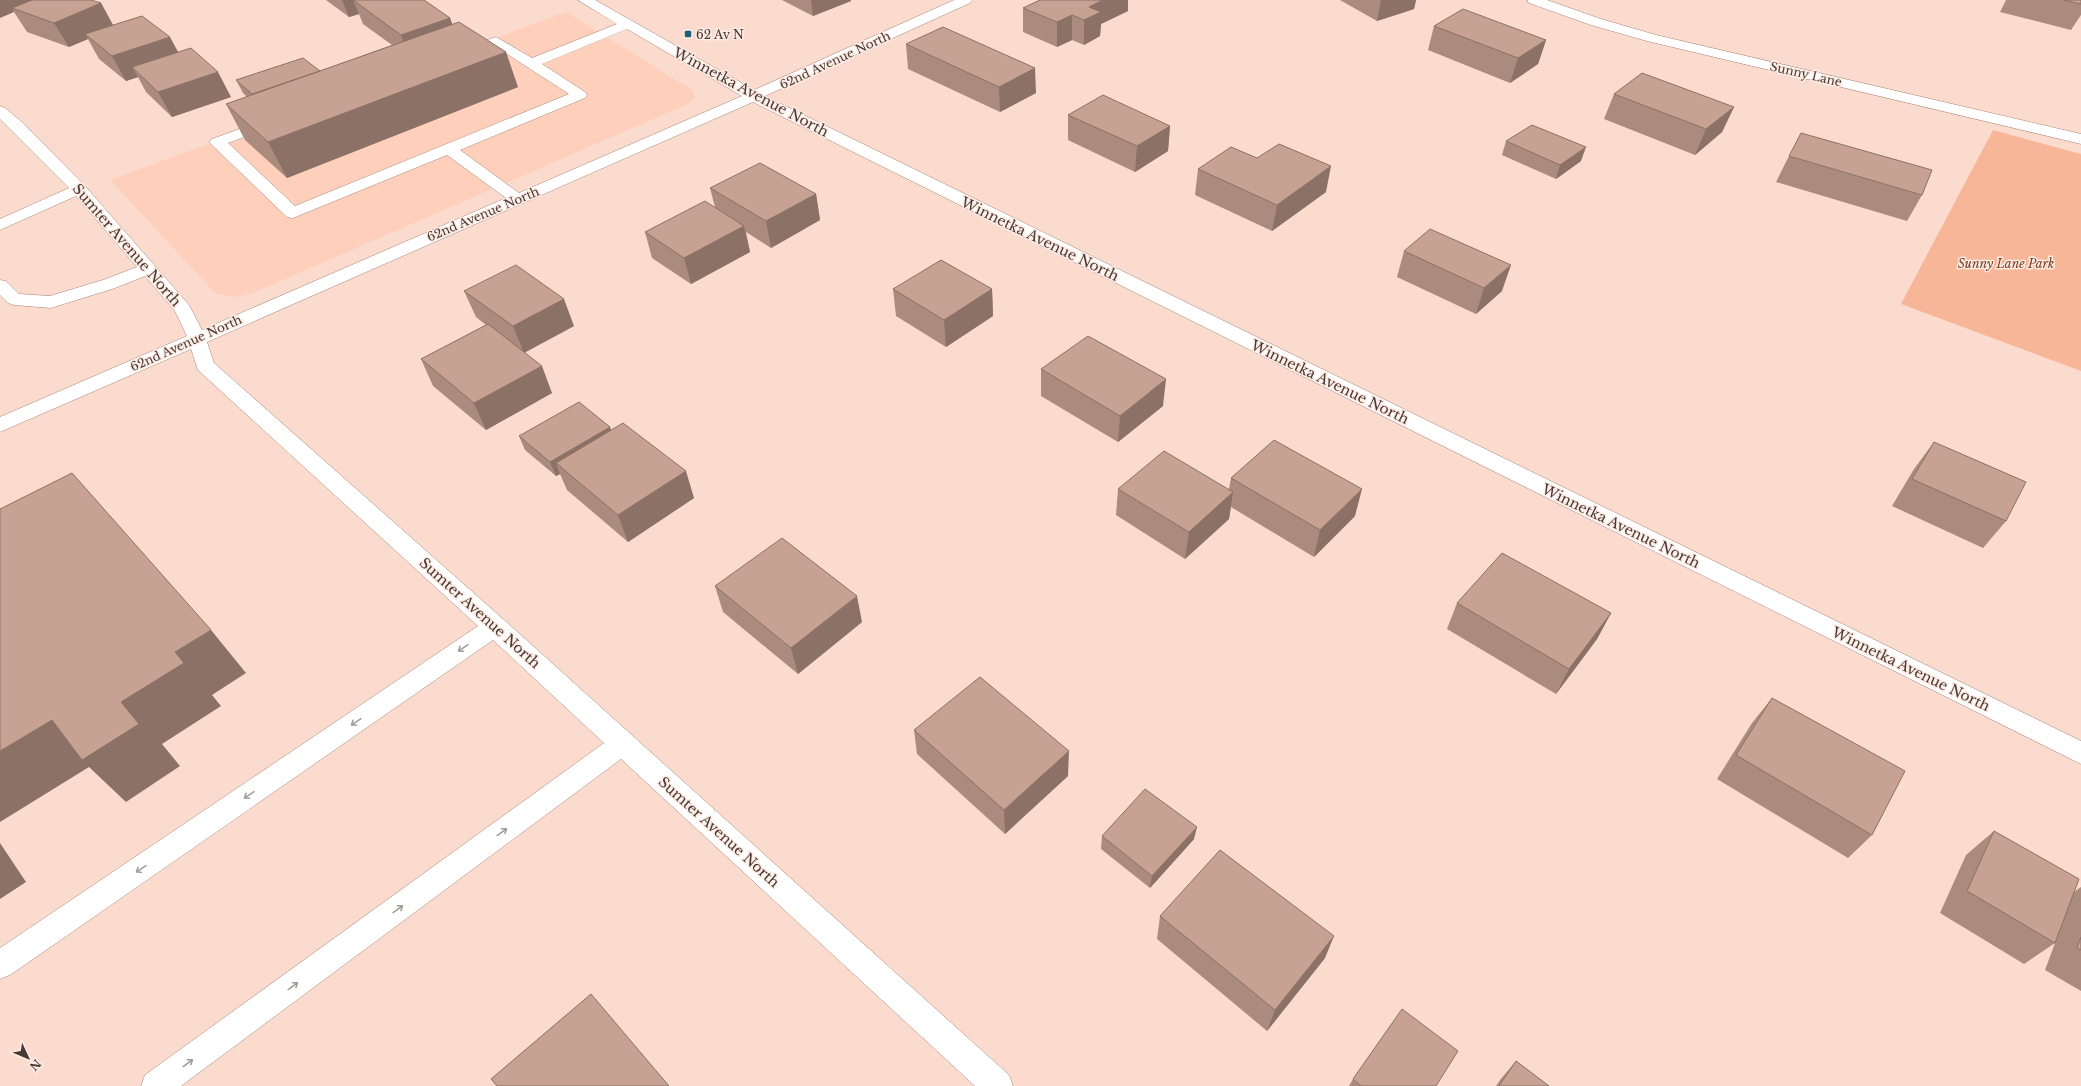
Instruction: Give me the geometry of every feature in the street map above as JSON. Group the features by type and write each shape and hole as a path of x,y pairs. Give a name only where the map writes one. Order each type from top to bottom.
{"street":[{"name":"Winnetka Avenue North","path":"585,0 754,96 2081,753"},
{"name":"62nd Avenue North","path":"0,425 754,96 965,0"},
{"name":"Sunny Lane","path":"1534,0 1596,22 1652,38 2081,139"},
{"path":"531,63 628,24"},
{"path":"283,118 217,142 292,213 580,95 496,41 445,59"},
{"name":"Sumter Avenue North","path":"0,111 17,125 80,189 184,309 197,338 205,366 495,626 622,744 998,1086"},
{"path":"448,149 517,199"},
{"path":"0,225 80,189"},
{"path":"0,285 14,299 51,302 109,284 148,269"},
{"path":"0,965 495,626"},
{"path":"156,1086 622,744"}],"shaded area":[{"path":"566,12 692,90 695,96 690,103 253,293 237,297 216,294 110,180"}],"green space":[{"name":"Sunny Lane Park","path":"1993,130 2081,154 2081,371 1901,304"}],"building":[{"path":"32,0 91,0 101,3 54,23 12,8"},
{"path":"353,0 424,0 450,18 401,35"},
{"path":"1040,0 1103,0 1089,7 1101,12 1084,20 1072,15 1057,22 1023,8"},
{"path":"2063,0 2081,0 2081,4"},
{"path":"1463,9 1546,40 1518,58 1434,26"},
{"path":"142,16 170,37 112,56 85,34"},
{"path":"459,22 506,52 268,142 226,104"},
{"path":"943,27 1035,68 999,87 906,44"},
{"path":"191,48 218,72 158,92 132,67"},
{"path":"303,58 320,71 252,94 236,80"},
{"path":"1642,73 1734,107 1706,129 1614,94"},
{"path":"1103,95 1170,126 1137,146 1068,115"},
{"path":"1532,125 1586,147 1560,165 1506,141"},
{"path":"1801,133 1932,170 1922,195 1789,156"},
{"path":"1279,144 1331,166 1277,205 1198,169 1231,147 1257,158"},
{"path":"760,163 816,194 766,221 710,188"},
{"path":"705,201 744,226 684,258 645,232"},
{"path":"1430,229 1511,265 1484,288 1404,251"},
{"path":"941,260 992,289 944,320 893,289"},
{"path":"516,265 564,299 513,326 464,291"},
{"path":"488,324 542,366 474,403 421,359"},
{"path":"1088,336 1166,379 1120,416 1041,369"},
{"path":"579,402 610,427 550,462 519,436"},
{"path":"623,423 686,471 618,515 556,463"},
{"path":"1274,440 1362,489 1320,530 1231,478"},
{"path":"1934,442 2026,482 2006,521 1912,479"},
{"path":"1164,451 1233,492 1189,532 1118,489"},
{"path":"72,473 211,630 175,652 184,663 121,702 139,724 82,760 52,720 0,751 0,509"},
{"path":"782,538 857,596 791,648 715,586"},
{"path":"1502,553 1611,613 1569,669 1457,603"},
{"path":"980,677 1069,751 1004,810 914,730"},
{"path":"1772,698 1905,771 1872,835 1736,755"},
{"path":"1145,789 1197,827 1152,876 1102,836"},
{"path":"1994,831 2079,879 2055,943 1967,891"},
{"path":"1220,850 1334,936 1275,1010 1160,916"},
{"path":"2081,937 2081,950 2077,948"},
{"path":"591,994 669,1086 497,1086 491,1079"},
{"path":"1402,1009 1458,1051 1436,1086 1361,1086 1353,1079"},
{"path":"1516,1061 1549,1086 1499,1086"}],"place":[{"name":"62 Av N","path":"688,34"}]}
